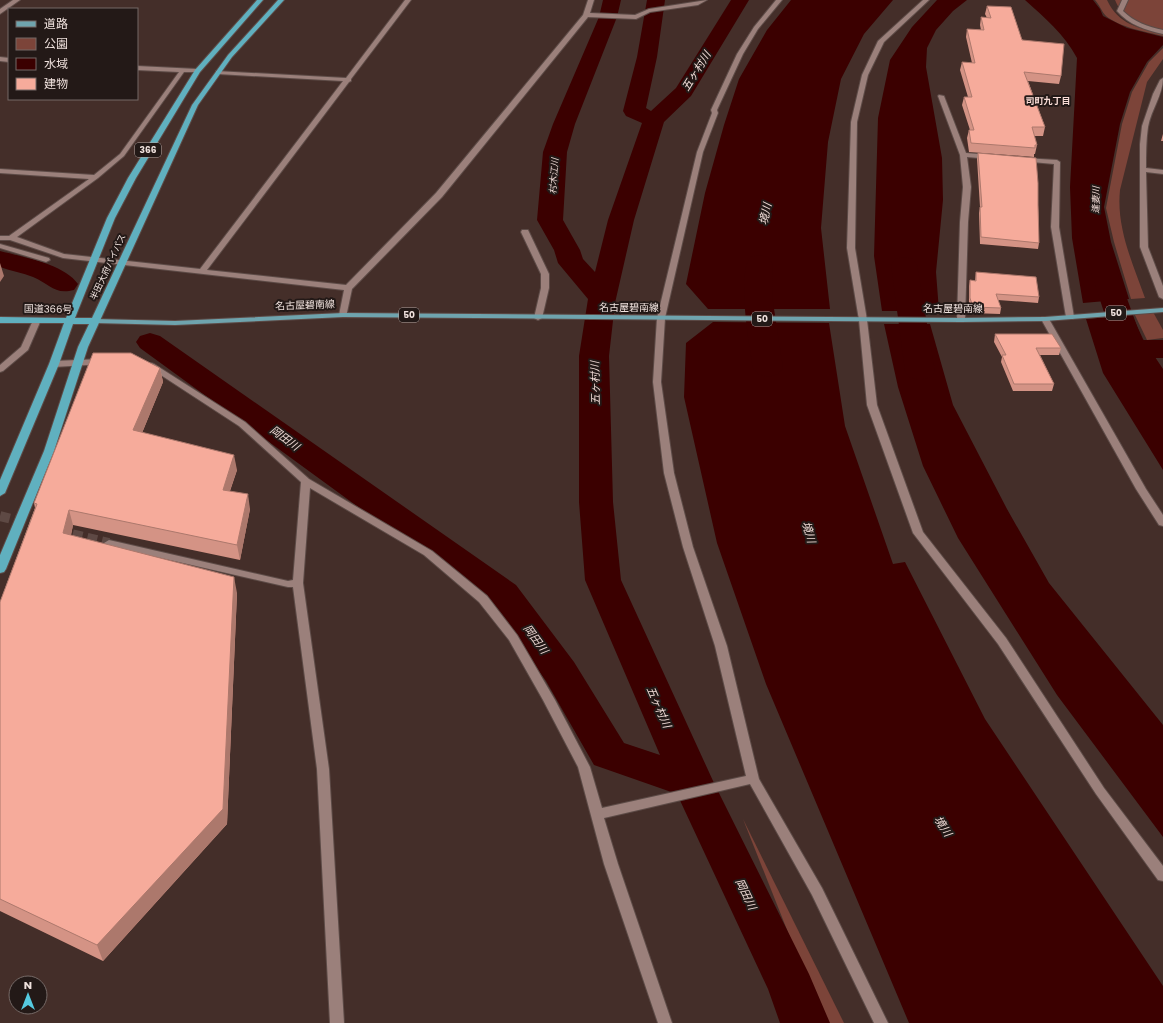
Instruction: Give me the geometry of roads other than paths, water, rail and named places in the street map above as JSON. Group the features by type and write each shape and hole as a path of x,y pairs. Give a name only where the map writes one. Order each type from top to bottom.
{"highway":[{"name":"半田大府パイパス","path":"0,493 54,364 69,321 111,218 132,178 197,71 260,0"},
{"name":"半田大府パイパス","path":"0,569 49,451 83,347 196,105 230,56 281,0"},
{"name":"国道366号","path":"0,320 95,321"}],"main road":[{"name":"名古屋碧南線","path":"95,321 175,323 344,315 538,318 957,320 1045,319 1163,310"}],"street":[{"path":"0,12 17,0"},
{"path":"202,271 349,80 408,0"},
{"path":"344,315 348,288 439,195 586,14 591,0"},
{"path":"586,14 586,16 636,17 649,11 696,4 704,0"},
{"path":"779,0 756,28 740,54 714,110 715,113 700,152 661,318 657,382 669,473 688,547 721,646 750,780 817,892 881,1023"},
{"path":"926,0 881,41 864,74 854,122 851,248 863,320 872,405 918,533 1002,641 1100,791 1163,876"},
{"path":"1125,0 1120,11 1124,15 1142,26 1163,32"},
{"path":"138,68 197,71"},
{"path":"11,238 96,177 122,155 183,70"},
{"path":"218,72 349,80"},
{"path":"1163,80 1156,94 1145,126 1143,144 1144,247 1163,297"},
{"path":"941,96 963,155 967,187 957,320"},
{"path":"963,155 1002,158"},
{"path":"1018,159 1057,162 1055,227 1070,317"},
{"path":"1144,170 1163,172"},
{"path":"0,171 96,177"},
{"path":"525,232 545,274 545,288 538,318"},
{"path":"0,238 11,238 63,256 348,288"},
{"path":"0,246 46,260"},
{"path":"1045,319 1141,489 1163,523"},
{"path":"0,369 24,348 37,320"},
{"path":"145,361 156,370 242,424 306,481 428,553 482,599 513,638 549,700 584,767 601,813 614,871 665,1023"},
{"path":"54,364 107,362"},
{"path":"306,481 298,583 323,769 337,1023"},
{"path":"109,543 288,584 298,583"},
{"path":"601,813 750,780"}],"water":[{"path":"791,0 893,0 864,34 841,79 828,142 821,228 830,309 708,309 686,284 705,193 724,125 739,79 767,30"},
{"path":"937,0 967,0 953,11 936,30 927,48 926,67 942,158 943,200 936,272 939,311 882,311 874,256 878,118 890,60 912,27"},
{"path":"1025,0 1093,0 1103,16 1127,28 1163,37 1163,45 1147,62 1130,92 1120,124 1104,207 1111,242 1129,299 1083,303 1072,238 1070,187 1077,58 1060,34"},
{"path":"1132,315 1143,339 1163,369 1163,470 1103,373 1086,319"},
{"path":"713,322 829,323 845,426 893,564 905,562 985,719 1163,986 1163,1023 909,1023 766,684 717,543 684,397 686,343"},
{"path":"884,324 930,324 953,405 1007,509 1049,583 1163,725 1163,837 1057,695 958,538 923,466 898,387"}],"waterway":[{"name":"村木江川","path":"602,298 575,265 571,263 567,250 550,220 555,152 564,124 608,17 612,0"},
{"path":"654,120 634,111 647,57 656,0"},
{"name":"五ヶ村川","path":"654,120 684,92 740,0"},
{"name":"五ヶ村川","path":"654,120 621,220 601,303 594,356 596,502 603,580 693,783"},
{"name":"逢妻川","path":"1099,257 1131,349"},
{"name":"岡田川","path":"0,259 44,272 64,284"},
{"name":"境川","path":"759,263 759,302 768,368"},
{"path":"904,265 920,371"},
{"name":"岡田川","path":"150,342 503,594 560,672 609,754 693,783"},
{"path":"1131,349 1163,349"},
{"name":"逢妻川","path":"1131,349 1163,404"},
{"name":"岡田川","path":"693,783 728,853 792,989 805,1023"}],"tunnel":[{"path":"0,516 43,527"},
{"path":"58,531 109,543"}],"district":[{"name":"司町九丁目","path":"1048,101"}]}
